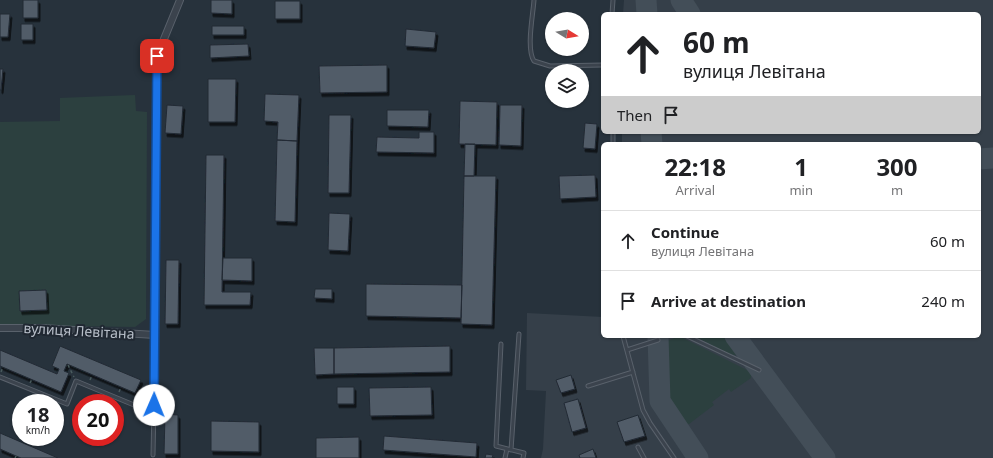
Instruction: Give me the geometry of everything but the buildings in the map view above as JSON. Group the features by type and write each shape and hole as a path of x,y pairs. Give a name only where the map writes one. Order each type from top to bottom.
{"street":[{"name":"вулиця Левітана","path":"0,328 42,328 155,335 157,56 180,0"}],"lane":[{"path":"534,0 530,56 534,61 550,66 601,65"},
{"path":"612,12 613,0"},
{"path":"505,458 509,450 519,334"},
{"path":"153,455 155,335"},
{"path":"624,338 643,410 674,458"},
{"path":"691,338 759,370"},
{"path":"627,350 658,340"},
{"path":"501,344 496,446 524,453 523,458"},
{"path":"588,386 633,372"},
{"path":"0,377 66,404 76,381 134,405 154,405"},
{"path":"638,446 644,458"}],"path":[{"path":"68,365 76,381"}],"shaded area":[{"path":"624,0 993,0 993,458 541,458 543,449 546,391 526,390 527,313 601,317 601,338 981,338 981,142 622,142 622,134 981,134 981,12 623,12"}],"green space":[{"path":"135,95 136,111 147,112 146,319 135,327 0,325 0,122 60,121 60,98"},
{"path":"674,338 683,338 751,372 751,378 731,392 729,389 712,402 714,405 689,424 682,424 668,404 666,395 665,342"},
{"path":"698,338 727,338 740,356 729,354"}],"taxiway":[{"path":"646,0 647,12"},
{"path":"681,0 689,12"},
{"path":"651,134 652,142"},
{"path":"981,159 993,158"},
{"path":"658,338 660,401 698,458"},
{"path":"736,338 825,458"}],"route":[{"path":"154,405 157,56"}]}
